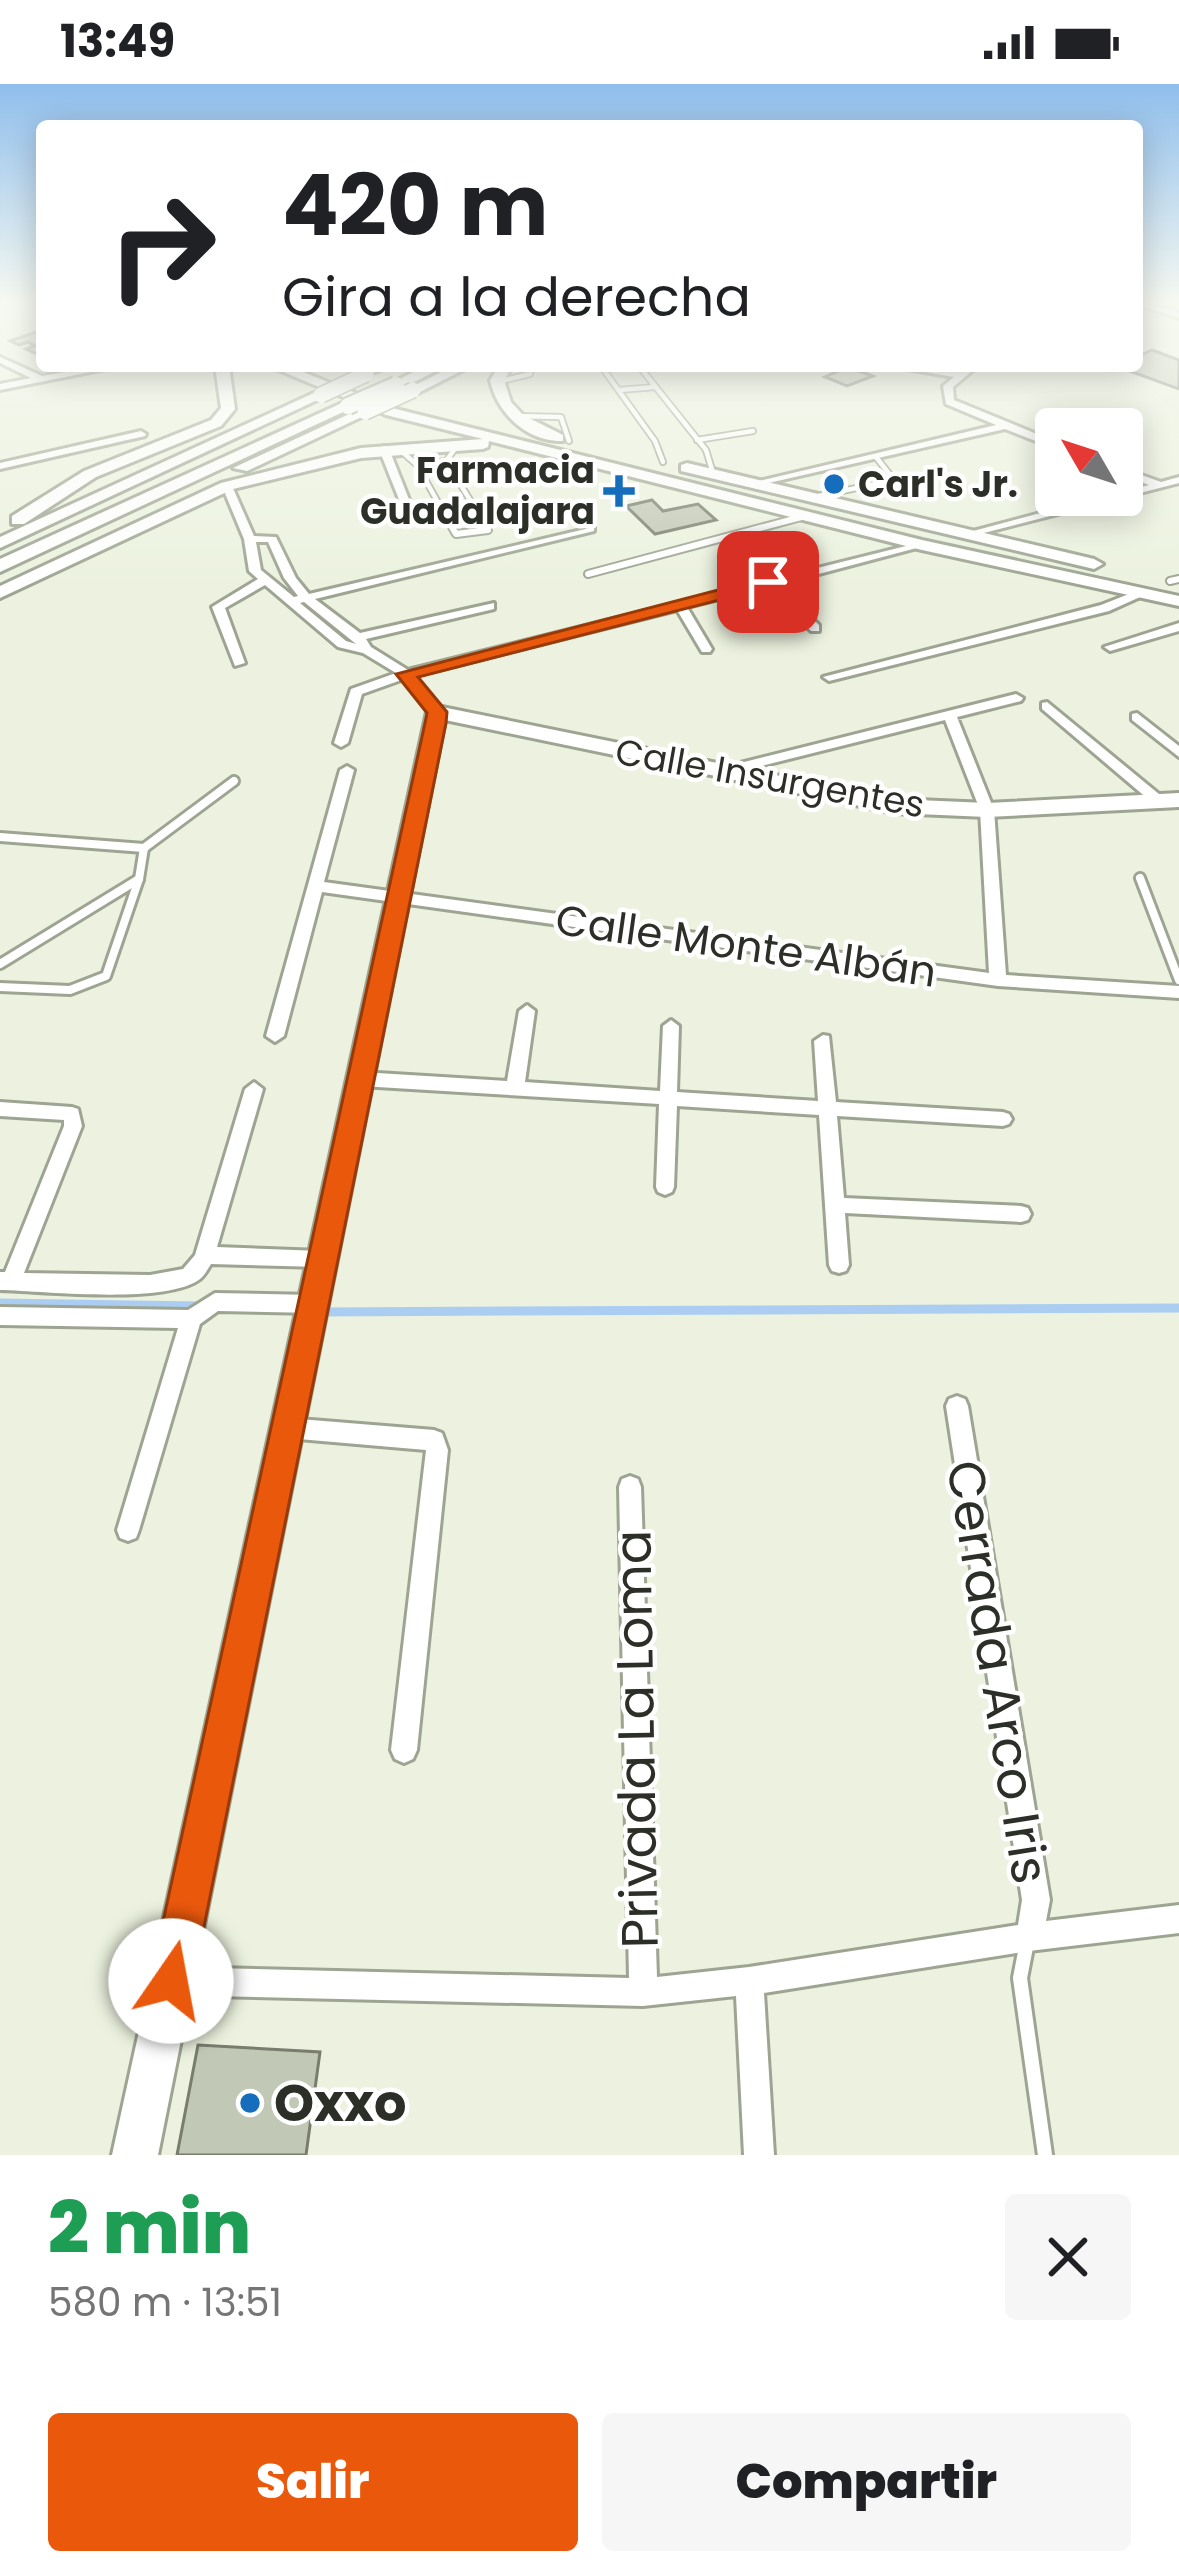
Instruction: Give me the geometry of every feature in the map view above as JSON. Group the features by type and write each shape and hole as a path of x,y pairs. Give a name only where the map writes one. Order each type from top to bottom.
{"main road":[{"path":"0,527 89,474 216,423 228,409 227,398"},
{"path":"0,583 26,564 351,398"},
{"path":"0,566 351,398"},
{"path":"355,398 391,412 663,462 1176,581"},
{"path":"389,398 805,516 1179,601"},
{"path":"500,398 513,416 559,443"},
{"path":"0,546 341,403"},
{"path":"0,592 226,486 391,449 559,443"},
{"path":"873,533 889,515"},
{"path":"135,2155 437,712"},
{"name":"Calle Insurgentes","path":"437,712 894,806 987,810 1170,801"}],"street":[{"path":"949,398 949,402 1035,438"},
{"path":"759,484 1004,426"},
{"path":"0,466 142,434"},
{"path":"391,449 409,512"},
{"path":"1143,479 1160,485"},
{"path":"1143,489 1179,480"},
{"path":"226,486 250,539 255,571 342,644 363,643 490,606"},
{"path":"968,534 1039,516"},
{"path":"289,602 590,529"},
{"path":"250,539 272,539 284,571 305,598 406,674 437,712"},
{"path":"341,743 356,692 406,674 922,545"},
{"path":"238,663 218,607 265,580"},
{"path":"768,582 815,628"},
{"path":"829,677 1106,608 1143,593"},
{"path":"680,605 706,650"},
{"path":"1110,646 1179,627"},
{"path":"721,772 1016,698"},
{"path":"1047,706 1170,801"},
{"path":"949,714 987,810 998,980"},
{"path":"1137,717 1179,753"},
{"path":"274,1036 347,770"},
{"name":"Calle Monte Albán","path":"315,886 998,980 1179,992"},
{"path":"515,1088 527,1011"},
{"path":"665,1186 671,1026"},
{"path":"823,1041 839,1265"},
{"path":"361,1078 1004,1120"},
{"path":"0,1109 72,1114 73,1126 6,1281 157,1282 185,1278 197,1271 206,1255 254,1089"},
{"path":"835,1205 1021,1214"},
{"path":"206,1255 321,1259"},
{"path":"0,1316 191,1318 215,1301 314,1304"},
{"path":"128,1530 191,1318"},
{"name":"Cerrada Arco Iris","path":"957,1406 1036,1900 1029,1937"},
{"path":"287,1428 434,1440 437,1450 404,1750"},
{"name":"Privada La Loma","path":"630,1486 643,1992"},
{"path":"171,1981 643,1992 1179,1919"},
{"path":"749,1981 759,2155"}],"lane":[{"path":"625,398 656,441 663,462"},
{"path":"664,398 697,440 713,473"},
{"path":"697,440 752,430"},
{"path":"417,465 446,461 460,444"},
{"path":"391,449 417,465 456,534 488,530 446,461"},
{"path":"814,497 894,480 875,457"},
{"path":"588,574 805,516"},
{"path":"0,836 144,848 234,781"},
{"path":"0,986 94,986 106,976 139,879 144,848"},
{"path":"1140,878 1179,980"},
{"path":"0,964 139,879"},
{"path":"1029,1937 1020,1978 1045,2155"}],"building":[{"path":"652,500 663,511 698,504 716,520 655,534 626,506"},
{"name":"Oxxo","path":"198,2045 320,2052 306,2155 177,2155"}],"waterway":[{"path":"0,1303 200,1306"},
{"path":"317,1312 1179,1308"}],"place":[{"name":"Carl's Jr.","path":"834,484"},
{"name":"Farmacia Guadalajara","path":"619,491"},
{"name":"Oxxo","path":"250,2103"}],"route":[{"path":"171,1981 436,723 437,712 406,674 768,582"}]}
